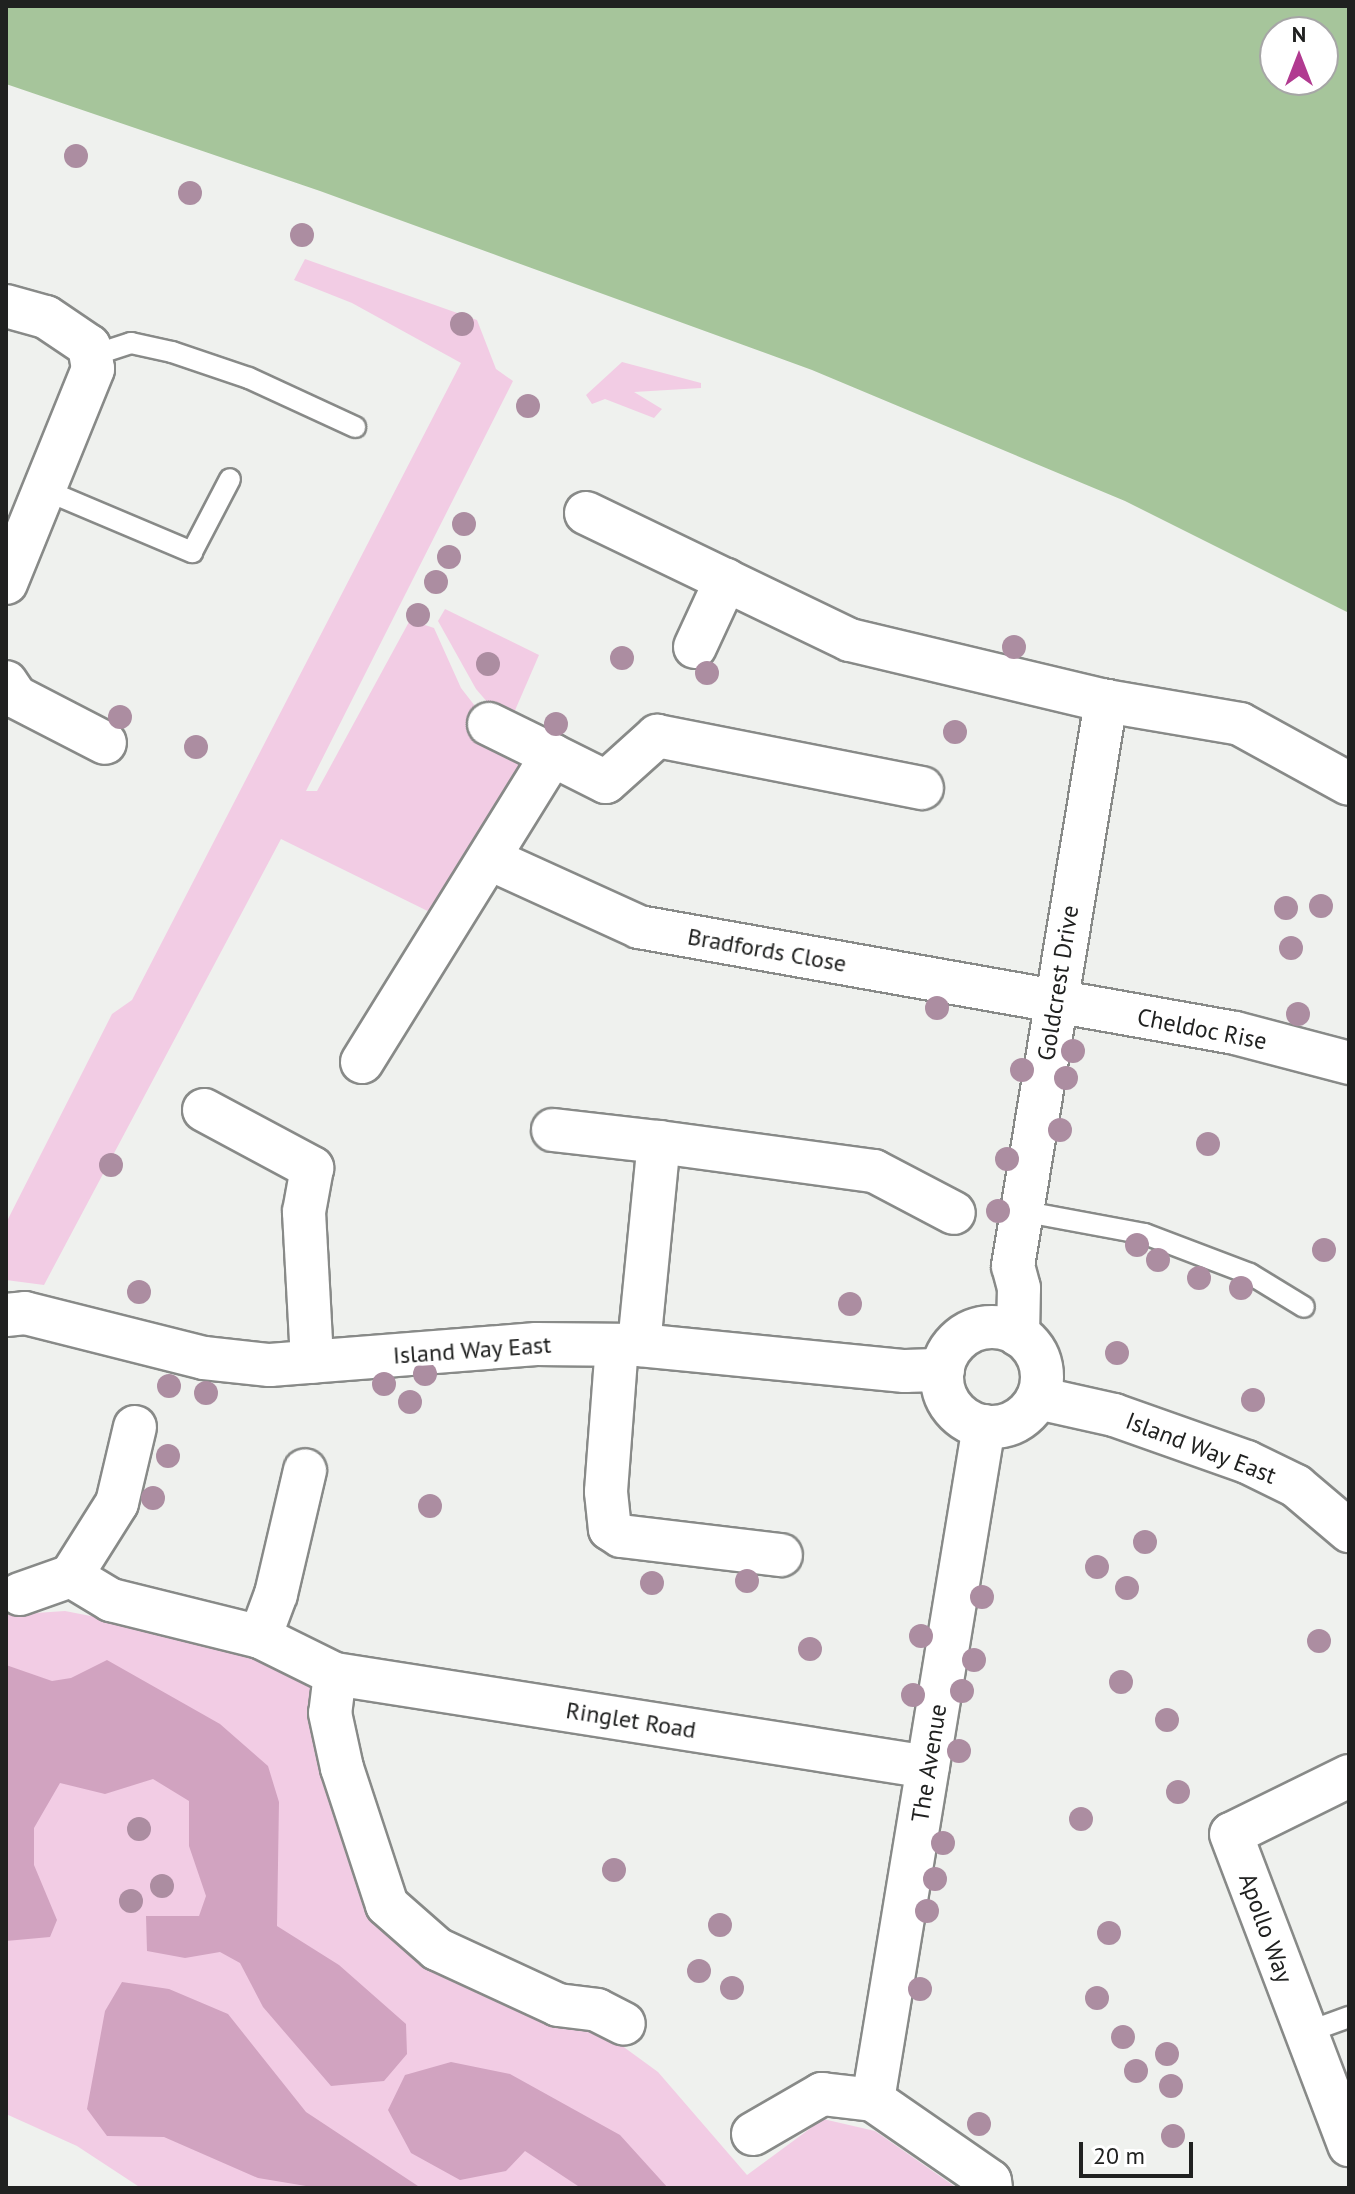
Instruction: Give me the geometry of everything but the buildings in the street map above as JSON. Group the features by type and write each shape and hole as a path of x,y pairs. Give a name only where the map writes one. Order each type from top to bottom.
{"street":[{"path":"6,306 46,317 89,346 93,369 6,583"},
{"path":"586,513 850,640 1106,701 1240,724 1349,784"},
{"path":"695,647 726,580"},
{"path":"6,682 16,697 105,743"},
{"name":"Goldcrest Drive","path":"977,1330 1013,1266 1054,1001 1106,701"},
{"path":"489,724 606,782 657,736 922,788"},
{"path":"362,1062 448,921 492,860 552,755"},
{"name":"Bradfords Close","path":"492,860 639,927 1054,1001"},
{"name":"Cheldoc Rise","path":"1054,1001 1235,1033 1349,1063"},
{"path":"204,1110 312,1168 304,1212 312,1362"},
{"path":"553,1130 874,1171 954,1213"},
{"path":"659,1142 606,1492 610,1529 621,1536 781,1555"},
{"name":"Goldcrest Drive","path":"1013,1266 1019,1288 1018,1335"},
{"name":"Island Way East","path":"6,1315 25,1313 86,1325 204,1358 270,1365 536,1344 628,1345 905,1371 943,1370"},
{"path":"1001,1328 1018,1335 1037,1354 1042,1369 1038,1398 1015,1421 984,1426 957,1412 943,1385 943,1370 957,1342 977,1330 1001,1328"},
{"name":"Island Way East","path":"1038,1398 1114,1415 1247,1462 1296,1486 1349,1531"},
{"name":"The Avenue","path":"873,2100 984,1426"},
{"path":"20,1594 71,1576 117,1503 135,1427"},
{"path":"260,1637 276,1594 305,1470"},
{"name":"Ringlet Road","path":"71,1576 111,1600 181,1621 260,1637 335,1674 928,1767"},
{"path":"335,1674 330,1713 342,1768 387,1905 437,1949 558,2005 597,2010 624,2024"},
{"name":"Apollo Way","path":"1349,1776 1231,1834 1349,2145"},
{"path":"753,2134 822,2094 873,2100 990,2181 991,2188"}],"lane":[{"path":"91,356 131,343 172,352 249,378 355,427"},
{"path":"45,490 192,552 230,479"},
{"path":"1021,1211 1145,1234 1250,1274 1304,1307"},
{"path":"1305,2033 1349,2017"}],"shaded area":[{"path":"6,6 1349,6 1349,613 1125,501 812,370 320,191 6,84"},
{"path":"305,259 477,320 496,369 513,381 306,791 317,791 410,620 434,628 461,688 489,724 526,757 448,921 281,839 44,1285 6,1280 6,1223 112,1014 132,1000 461,363 352,303 294,280"},
{"path":"622,362 701,383 701,388 634,392 662,409 654,418 605,399 592,404 586,395"},
{"path":"445,609 539,655 513,715 495,711 476,689 438,621"},
{"path":"65,1611 183,1634 250,1656 320,1691 374,1915 610,2037 658,2072 747,2175 823,2119 875,2131 957,2188 141,2188 77,2146 6,2114 6,1615"},
{"path":"107,1660 220,1724 268,1766 279,1802 277,1926 339,1965 406,2024 407,2054 384,2081 331,2086 263,2007 240,1963 220,1952 185,1958 147,1951 146,1916 199,1916 206,1896 189,1846 189,1801 153,1779 105,1794 60,1783 34,1828 34,1865 57,1920 50,1937 6,1941 6,1665 52,1681 71,1678"},
{"path":"122,1982 169,1989 228,2014 306,2112 421,2188 318,2188 258,2178 164,2137 107,2136 87,2109 105,2011"},
{"path":"451,2062 510,2074 620,2135 668,2188 581,2188 525,2151 506,2171 460,2180 411,2153 388,2110 405,2075"}]}
